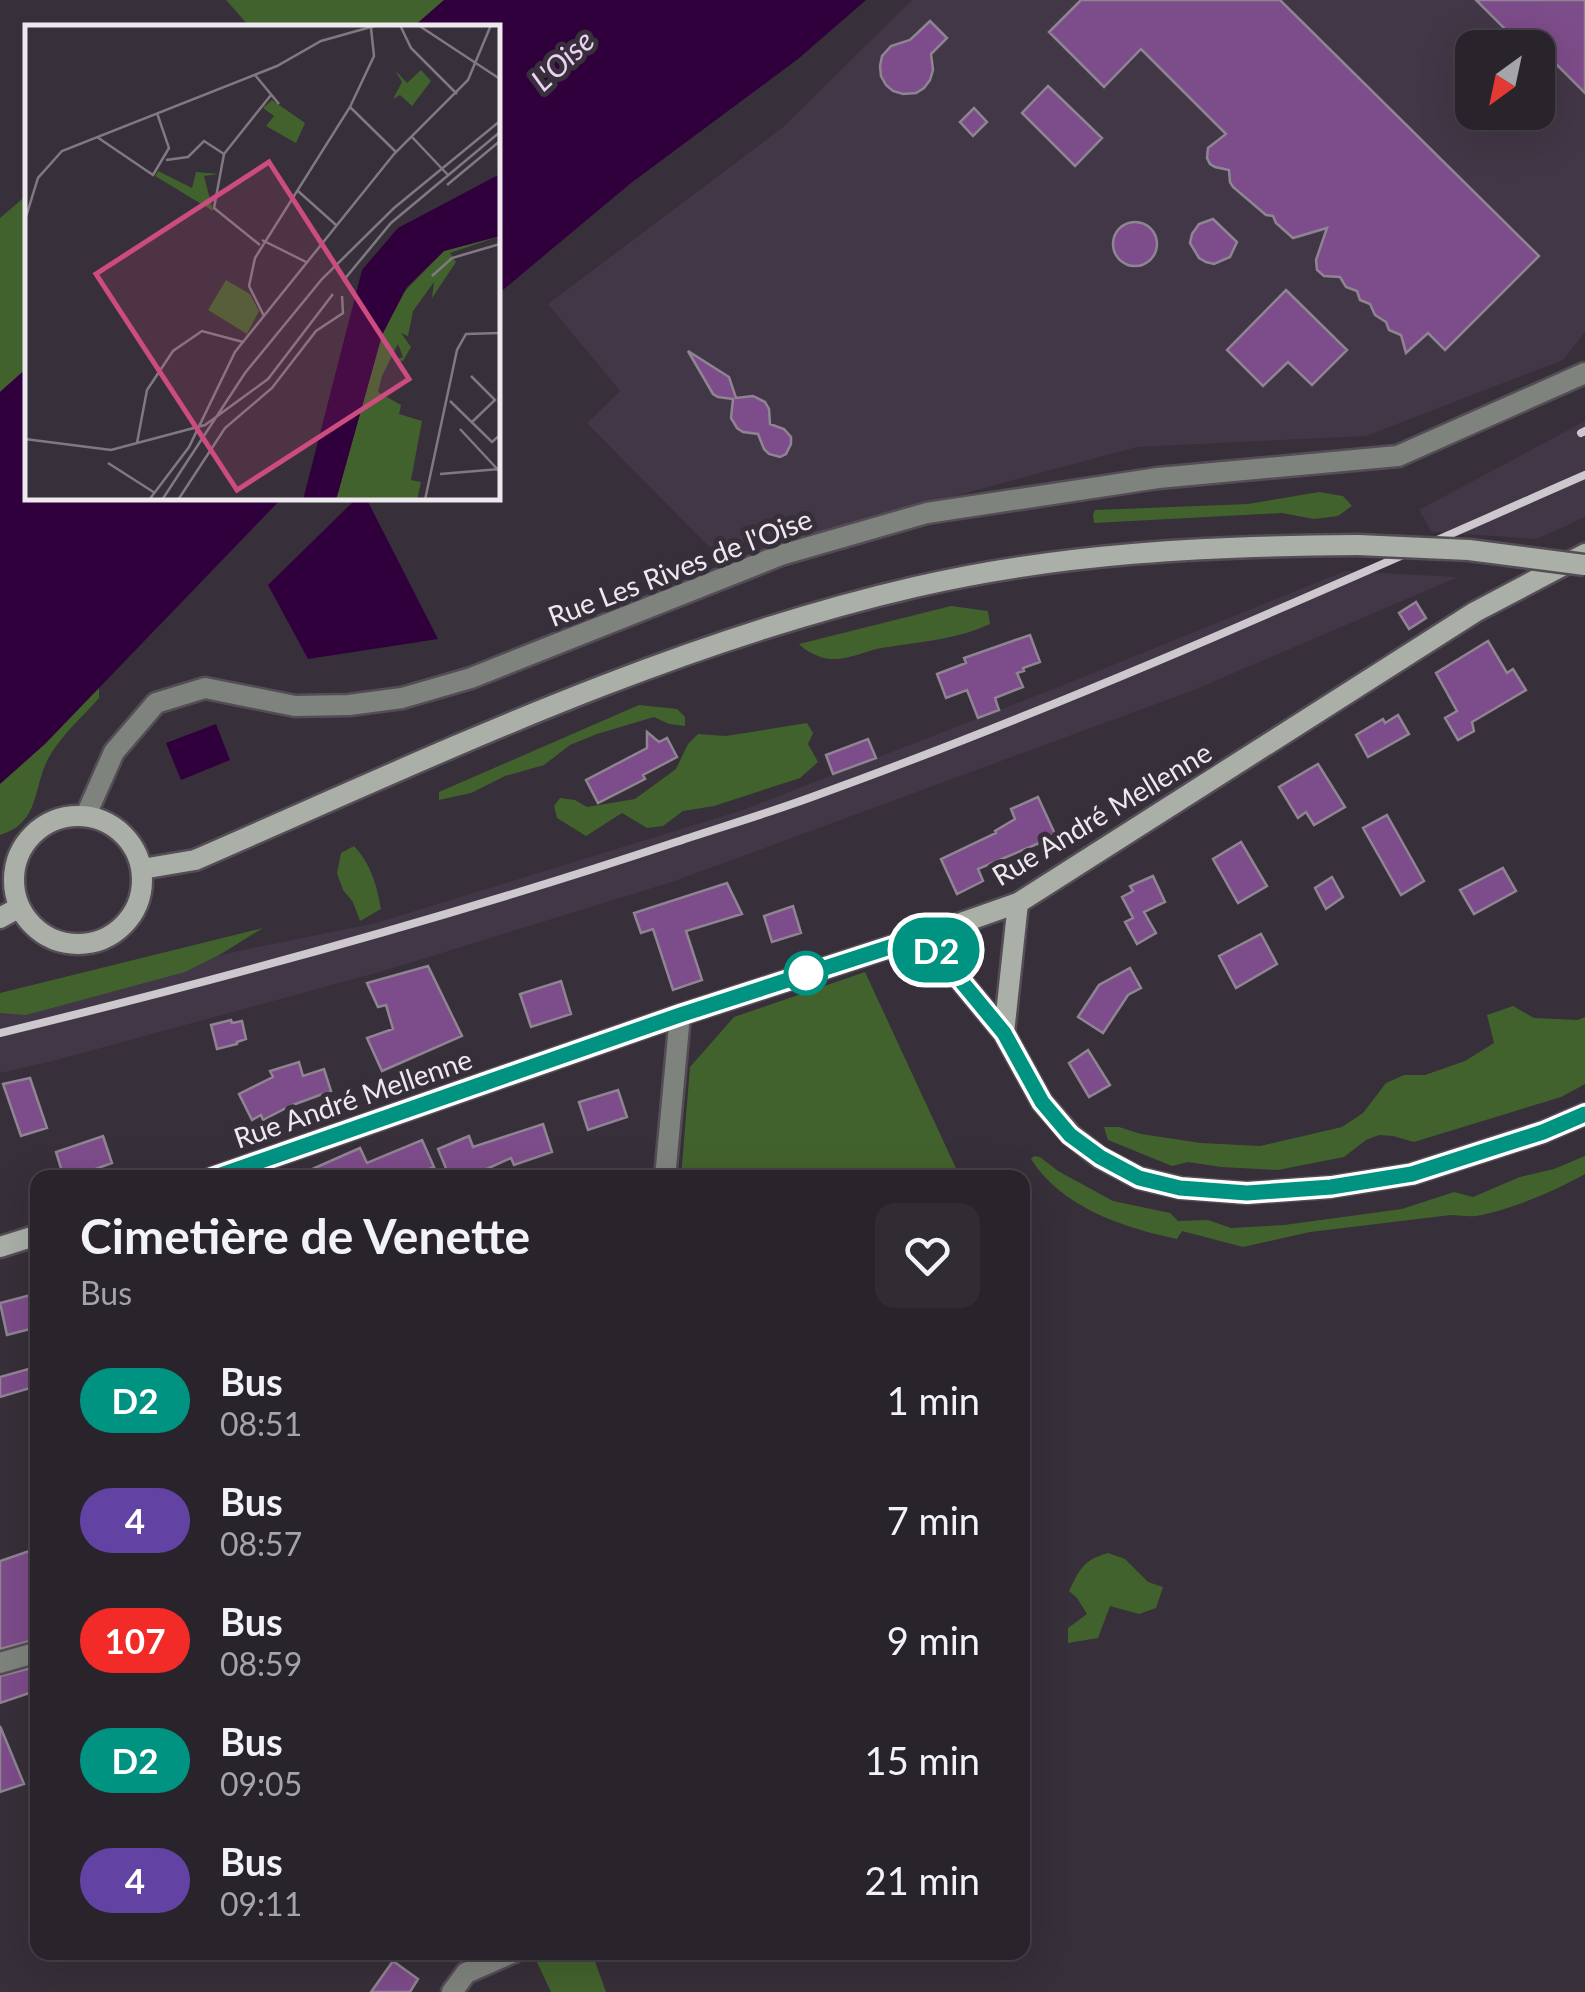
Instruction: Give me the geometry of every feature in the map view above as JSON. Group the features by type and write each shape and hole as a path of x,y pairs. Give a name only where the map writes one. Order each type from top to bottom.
{"street":[{"name":"Rue Les Rives de l'Oise","path":"86,815 114,752 156,703 205,688 296,706 402,698 470,678 781,555 927,513 1158,478 1398,456 1585,373"},
{"path":"142,869 195,860 540,710 716,644 916,587 1126,553 1216,547 1358,545 1468,550 1585,565"},
{"name":"Rue André Mellenne","path":"235,1170 680,1015 1018,903 1474,612 1585,554"},
{"path":"86,815 106,821 136,849 142,869 143,889 124,926 108,938 88,944 67,944 48,937 31,924 14,888 14,869 32,834 48,822 66,816 86,815"},
{"path":"1004,1033 1018,903"},
{"path":"0,918 20,907"},
{"path":"924,936 1004,1033 1042,1102 1070,1135 1139,1178 1180,1188 1247,1193 1331,1187 1412,1174 1543,1132 1585,1114"},
{"path":"666,1170 680,1015"},
{"path":"0,1247 30,1238"},
{"path":"0,1663 30,1654"},
{"path":"462,1960 466,1974"},
{"path":"452,1992 466,1974 497,1960"}],"shaded area":[{"path":"912,0 1585,0 1585,332 1563,360 1366,436 1137,447 721,559 587,423 620,391 548,304 782,128"},
{"path":"1585,421 1585,517 1537,539 1432,532 1419,510"},
{"path":"1345,571 1458,577 1194,690 672,882 383,971 0,1073 0,1007 376,923 743,810"}],"green space":[{"path":"226,0 444,0 416,25 248,25"},
{"path":"25,197 25,370 0,392 0,218"},
{"path":"1319,492 1343,496 1352,506 1338,516 1314,519 1282,513 1094,523 1093,515 1095,510 1248,504"},
{"path":"951,606 988,611 990,624 950,637 840,659 820,657 799,644"},
{"path":"99,677 99,698 52,752 30,811 14,829 0,835 0,781"},
{"path":"639,705 677,709 685,717 685,726 654,717 597,734 570,745 544,765 505,776 471,793 439,800 439,792"},
{"path":"807,723 813,733 808,744 818,762 800,778 714,806 683,811 663,826 647,828 622,813 586,836 557,818 554,806 560,798 587,807 635,799 676,769 688,744 698,734 726,736"},
{"path":"354,846 372,876 381,909 360,921 337,873 341,853"},
{"path":"263,928 185,972 26,1015 0,1013 0,993"},
{"path":"865,972 957,1170 682,1170 690,1067 734,1017"},
{"path":"1513,1006 1534,1018 1585,1017 1585,1084 1561,1097 1414,1142 1379,1135 1344,1157 1278,1170 1188,1162 1172,1166 1108,1140 1104,1127 1201,1143 1260,1146 1342,1127 1363,1113 1386,1083 1465,1061 1494,1043 1487,1015"},
{"path":"1034,1156 1113,1201 1170,1213 1178,1221 1208,1220 1231,1228 1402,1209 1454,1192 1473,1197 1585,1156 1585,1174 1532,1199 1476,1216 1451,1215 1310,1232 1243,1247 1182,1231 1177,1239 1115,1222 1059,1190 1031,1159"},
{"path":"1108,1553 1125,1559 1148,1582 1163,1587 1156,1608 1139,1614 1110,1606 1098,1638 1068,1643 1068,1628 1087,1614 1069,1591 1083,1566"},
{"path":"536,1960 595,1960 606,1992 551,1992"}],"water":[{"name":"L'Oise","path":"444,0 866,0 798,59 631,183 500,292 500,25 415,25"},
{"path":"25,370 25,500 280,500 45,744 0,784 0,392"},
{"path":"355,500 367,500 438,639 308,659 268,585"},
{"path":"216,724 230,760 181,780 166,743"}],"building":[{"path":"1081,0 1280,0 1539,256 1445,350 1428,333 1406,353 1401,335 1389,330 1370,304 1360,300 1357,291 1346,287 1340,277 1324,276 1317,270 1316,260 1327,228 1293,238 1273,216 1266,215 1233,187 1229,170 1210,164 1208,148 1226,134 1141,49 1104,87 1049,32"},
{"path":"1476,0 1585,0 1585,93 1555,63 1555,30 1506,30"},
{"path":"930,21 947,38 931,54 930,80 916,93 893,91 881,76 882,56 891,46 910,40"},
{"path":"1048,86 1102,138 1075,166 1022,113"},
{"path":"974,108 987,122 973,136 960,122"},
{"path":"1213,219 1237,242 1230,257 1214,264 1199,258 1190,243 1199,224"},
{"path":"1135,222 1151,228 1157,244 1151,260 1135,266 1119,260 1113,244 1119,228"},
{"path":"1286,290 1347,350 1312,385 1288,362 1263,386 1227,350"},
{"path":"688,351 729,377 736,398 753,396 765,402 770,424 784,429 791,437 786,454 769,454 758,434 737,428 731,418 733,399 713,394"},
{"path":"1416,602 1426,618 1409,629 1399,613"},
{"path":"1030,635 1040,662 1017,673 1023,687 995,698 999,710 978,718 967,690 946,698 937,674 966,663 964,658"},
{"path":"1488,641 1507,673 1513,669 1526,690 1472,722 1474,731 1458,740 1445,718 1457,711 1436,673"},
{"path":"1398,715 1409,734 1368,757 1356,735"},
{"path":"647,732 659,742 667,738 677,757 598,803 586,780 647,748"},
{"path":"868,739 876,758 833,774 826,755"},
{"path":"1318,764 1345,807 1314,825 1306,812 1298,818 1279,787"},
{"path":"1038,797 1056,836 978,869 983,881 957,894 941,859 996,833 1015,819 1011,809"},
{"path":"1387,815 1424,881 1401,895 1363,828"},
{"path":"1241,842 1267,886 1238,903 1213,859"},
{"path":"1503,868 1516,891 1474,914 1460,890"},
{"path":"1153,876 1165,902 1144,912 1156,933 1137,944 1125,922 1133,918 1122,897 1133,891 1130,886"},
{"path":"1332,877 1343,897 1326,909 1315,888"},
{"path":"727,883 742,914 686,931 702,980 673,990 653,929 641,933 634,913"},
{"path":"793,906 801,933 772,942 764,916"},
{"path":"1261,934 1277,964 1236,988 1219,956"},
{"path":"428,966 462,1036 382,1071 367,1038 393,1029 386,1005 378,1007 367,983"},
{"path":"1130,968 1141,988 1128,995 1103,1033 1078,1017 1099,985"},
{"path":"561,981 571,1014 531,1027 520,994"},
{"path":"242,1021 246,1039 217,1049 211,1025"},
{"path":"1088,1050 1110,1085 1089,1097 1069,1063"},
{"path":"299,1062 303,1076 324,1069 331,1091 263,1120 261,1115 252,1120 239,1094 273,1077 270,1071"},
{"path":"30,1078 47,1128 21,1136 3,1084"},
{"path":"618,1090 627,1117 588,1130 579,1102"},
{"path":"543,1124 552,1152 514,1165 511,1158 485,1170 447,1170 438,1149 469,1136 473,1147"},
{"path":"103,1136 112,1163 93,1170 62,1170 56,1152"},
{"path":"422,1140 434,1167 310,1170 360,1148 367,1163"},
{"path":"30,1295 30,1329 7,1335 0,1303"},
{"path":"30,1369 30,1388 0,1397 0,1377"},
{"path":"30,1551 30,1641 0,1649 0,1561"},
{"path":"30,1668 30,1693 0,1703 0,1676"},
{"path":"0,1726 24,1784 0,1792"},
{"path":"393,1961 418,1979 410,1992 371,1992"}],"railway":[{"path":"1581,433 1585,431"},
{"path":"0,1033 424,920 802,801 1110,681 1585,475"}],"bus line":[{"name":"D2","path":"235,1170 680,1015 924,936 1004,1033 1042,1102 1070,1135 1139,1178 1180,1188 1247,1193 1331,1187 1412,1174 1543,1132 1585,1114"}]}
